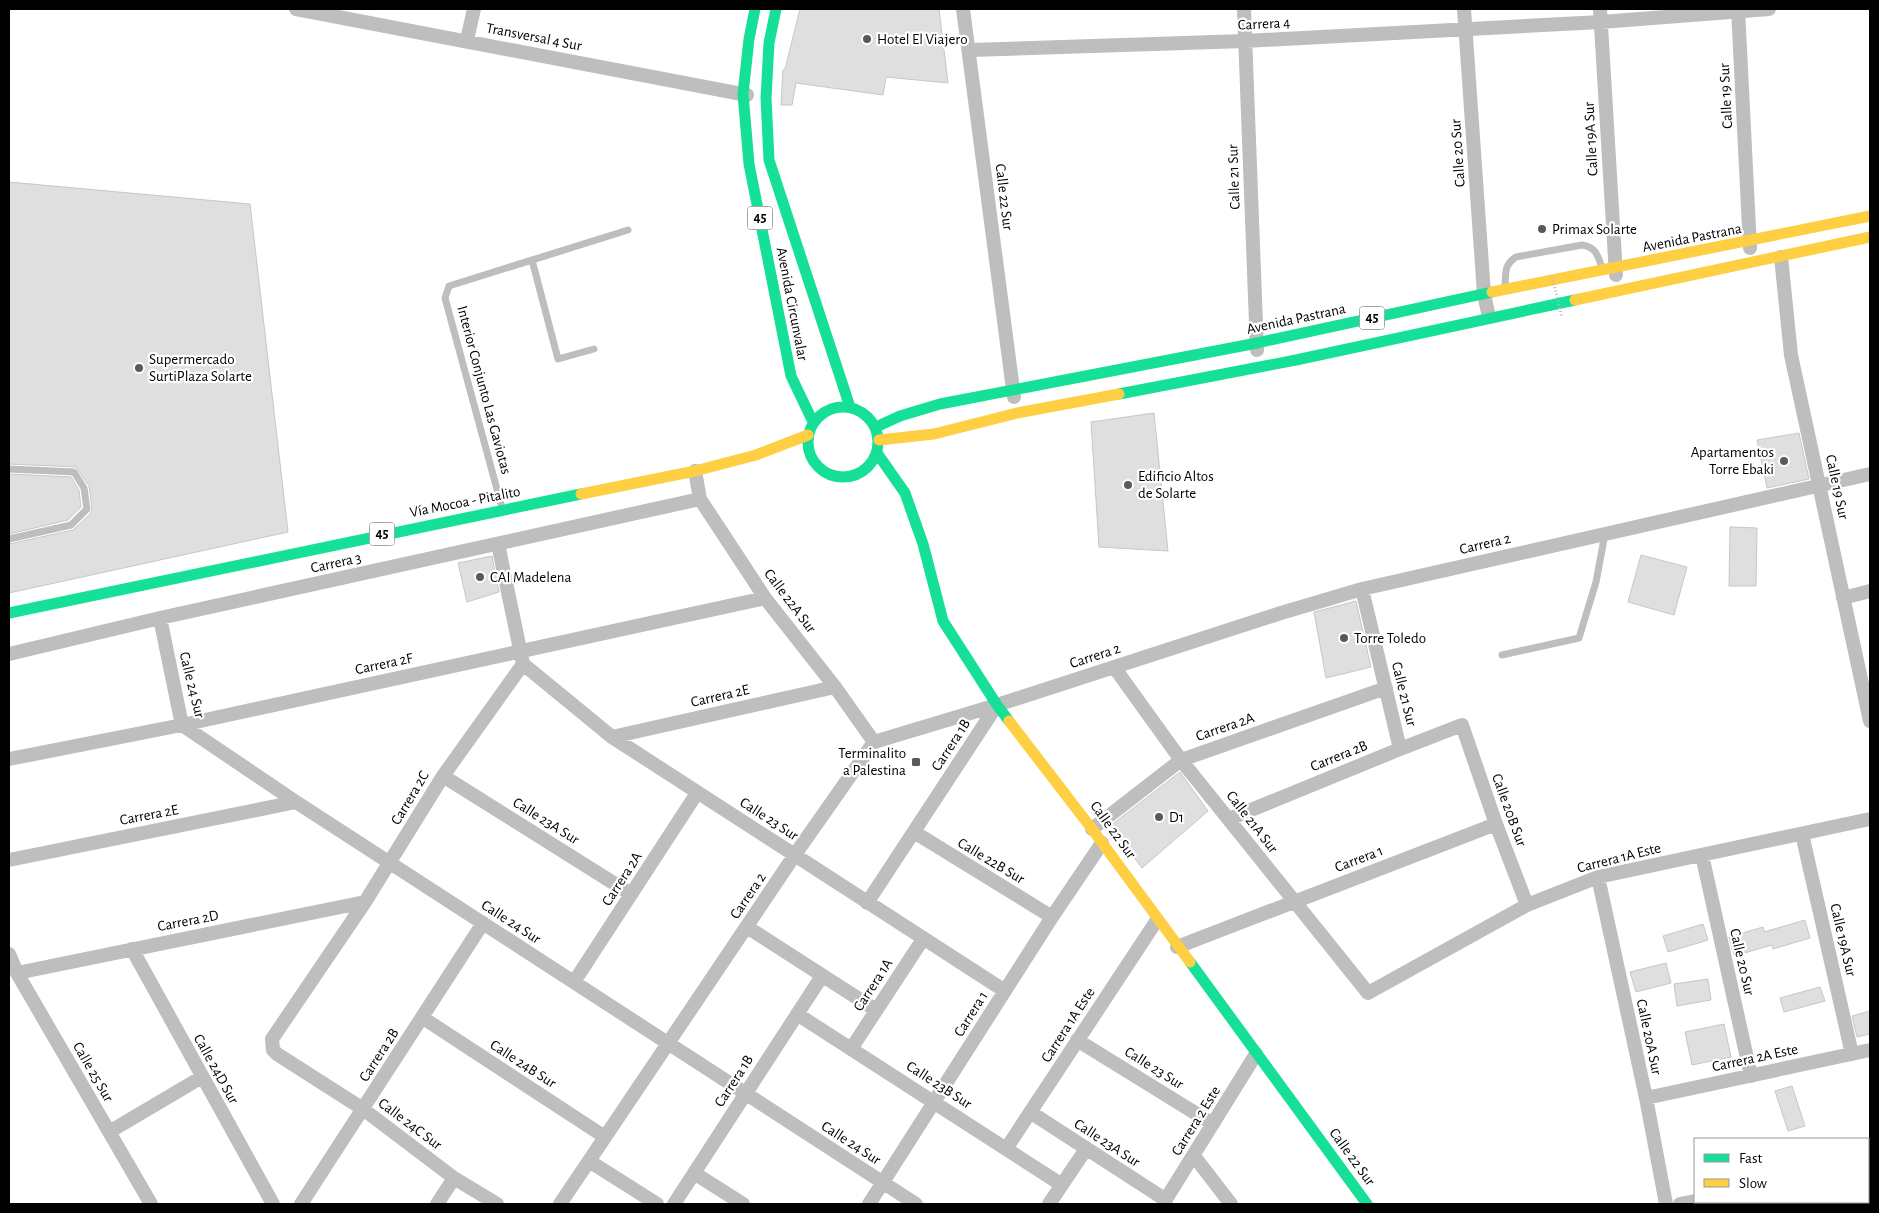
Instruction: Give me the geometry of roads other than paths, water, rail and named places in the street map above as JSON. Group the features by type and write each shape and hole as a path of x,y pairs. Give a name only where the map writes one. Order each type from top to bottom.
{"main road":[{"name":"Avenida Circunvalar","path":"755,9 749,39 743,94 750,164 790,376 813,422"},
{"name":"Avenida Circunvalar","path":"776,9 769,43 766,98 769,160 850,407"},
{"name":"Avenida Pastrana","path":"876,427 900,416 940,404 1257,343 1484,294 1749,242 1870,216"},
{"path":"879,440 934,434 1017,413 1296,360 1489,317 1780,258 1870,237"},
{"path":"756,455 800,454 819,469 836,477 854,476 869,467 877,452 879,440 876,427 865,414 850,407 829,409 813,422 800,454"},
{"name":"Vía Mocoa - Pitalito","path":"9,613 502,509 695,471 756,455 808,435"},
{"name":"Calle 22 Sur","path":"877,452 905,493 923,544 943,621 997,704 1092,829 1367,1204"},
{"path":"869,467 905,493"}],"street":[{"name":"Transversal 4 Sur","path":"296,9 364,14 467,40 766,98"},
{"path":"467,40 474,9"},
{"name":"Calle 22 Sur","path":"963,9 970,50 1012,390 1017,413"},
{"name":"Calle 21 Sur","path":"1244,9 1258,367"},
{"name":"Calle 20 Sur","path":"1464,9 1484,294 1489,317"},
{"name":"Carrera 4","path":"970,50 1245,41 1466,29 1600,15 1769,9"},
{"name":"Calle 19 Sur","path":"1738,10 1751,263"},
{"name":"Calle 19A Sur","path":"1600,15 1608,270 1618,291"},
{"name":"Calle 19 Sur","path":"1780,258 1791,355 1869,706 1870,721"},
{"name":"Calle 22A Sur","path":"695,471 700,499 765,598 835,687 874,742"},
{"name":"Carrera 2","path":"560,1204 794,856 874,742 1362,589 1870,474"},
{"name":"Carrera 3","path":"9,654 160,618 700,499"},
{"path":"498,544 522,658"},
{"name":"Calle 21 Sur","path":"1362,589 1400,749"},
{"path":"1844,598 1870,592"},
{"name":"Carrera 2F","path":"9,759 522,658 765,598"},
{"name":"Calle 24 Sur","path":"160,618 182,726 916,1204"},
{"name":"Calle 23 Sur","path":"522,658 612,737 1004,991"},
{"name":"Carrera 2C","path":"277,1054 273,1050 272,1039 365,902 443,776 522,658"},
{"name":"Calle 21A Sur","path":"1114,667 1181,760 1368,993"},
{"name":"Carrera 2E","path":"612,737 835,687"},
{"name":"Carrera 2A","path":"1092,829 1181,760 1386,688"},
{"name":"Carrera 1B","path":"867,903 997,704"},
{"name":"Carrera 2B","path":"1229,819 1400,749 1462,726"},
{"name":"Calle 20B Sur","path":"1462,726 1527,905"},
{"name":"Calle 23A Sur","path":"443,776 631,894"},
{"name":"Carrera 2A","path":"574,982 697,793"},
{"name":"Carrera 2E","path":"9,860 296,802"},
{"name":"Carrera 1A Este","path":"1368,993 1527,905 1598,877 1870,819"},
{"name":"Carrera 1","path":"1177,947 1496,824"},
{"name":"Calle 22B Sur","path":"914,832 1052,917"},
{"name":"Calle 19A Sur","path":"1802,834 1852,1054"},
{"name":"Carrera 1","path":"869,1204 1004,991 1102,843"},
{"name":"Calle 20 Sur","path":"1702,855 1751,1076"},
{"name":"Calle 20A Sur","path":"1598,877 1646,1098 1666,1204"},
{"name":"Carrera 2D","path":"17,972 365,902"},
{"name":"Carrera 1A Este","path":"1006,1149 1157,920"},
{"name":"Carrera 2B","path":"301,1204 483,923"},
{"path":"747,927 876,1010"},
{"name":"Carrera 1A","path":"851,1049 923,939"},
{"name":"Calle 24D Sur","path":"132,949 273,1204"},
{"name":"Calle 25 Sur","path":"9,954 17,972 152,1204"},
{"name":"Carrera 1B","path":"674,1204 822,976"},
{"name":"Calle 23B Sur","path":"798,1014 1062,1185"},
{"name":"Calle 24B Sur","path":"423,1018 605,1137"},
{"name":"Calle 23 Sur","path":"1077,1040 1213,1124"},
{"name":"Carrera 2A Este","path":"1646,1098 1870,1050"},
{"name":"Calle 24C Sur","path":"277,1054 363,1109 454,1178 497,1204"},
{"name":"Carrera 2 Este","path":"1165,1202 1256,1054"},
{"path":"109,1132 202,1077"},
{"name":"Calle 23A Sur","path":"1030,1112 1165,1202"},
{"path":"1049,1204 1086,1149"},
{"path":"1194,1156 1231,1204"},
{"path":"589,1161 657,1204"},
{"path":"694,1173 743,1204"},
{"path":"437,1204 454,1178"},
{"path":"1680,1204 1694,1201"}],"lane":[{"name":"Interior Conjunto Las Gaviotas","path":"502,509 445,298 449,286 628,230"},
{"path":"1505,290 1506,269 1509,262 1516,257 1582,245 1590,246 1595,250 1608,270"},
{"path":"532,260 558,359 594,349"},
{"path":"9,469 74,472 84,488 87,509 71,525 9,540"},
{"path":"1502,655 1579,638 1596,582 1605,533"}],"place":[{"name":"Hotel El Viajero","path":"867,39"},
{"name":"Primax Solarte","path":"1542,229"},
{"name":"Supermercado SurtiPlaza Solarte","path":"139,368"},
{"name":"Apartamentos Torre Ebaki","path":"1784,461"},
{"name":"Edificio Altos de Solarte","path":"1128,485"},
{"name":"CAI Madelena","path":"480,577"},
{"name":"Torre Toledo","path":"1344,638"},
{"name":"Terminalito a Palestina","path":"916,762"},
{"name":"D1","path":"1159,817"}]}
